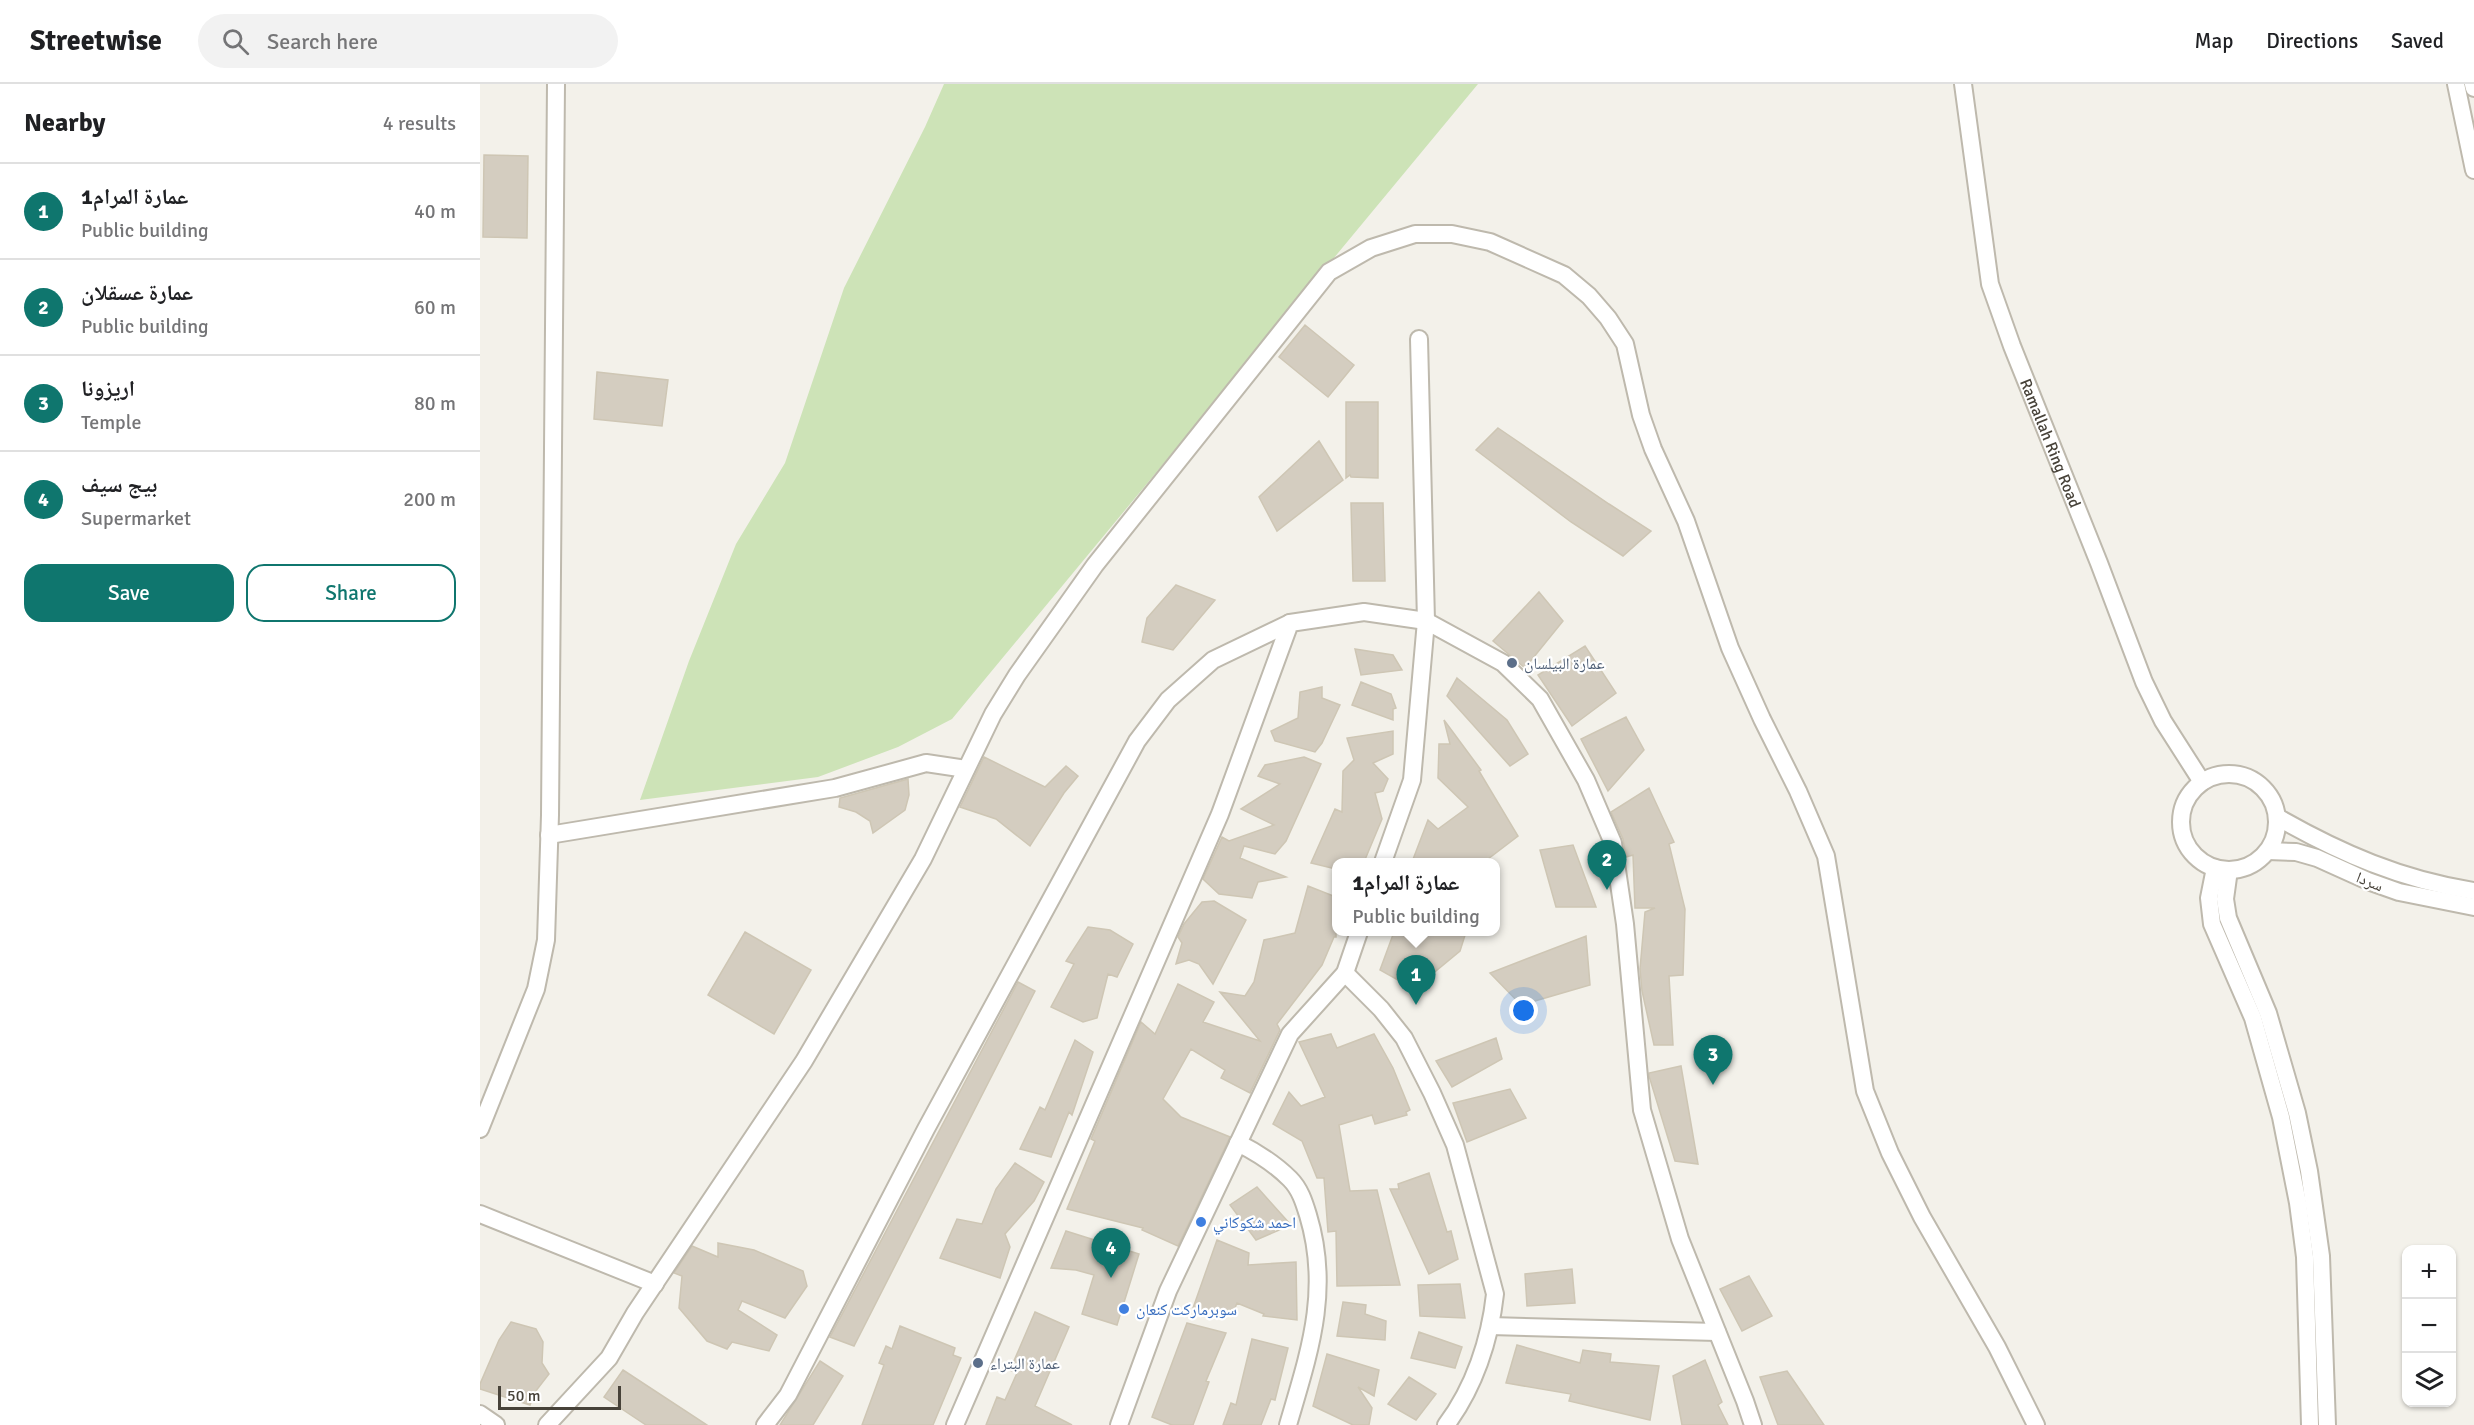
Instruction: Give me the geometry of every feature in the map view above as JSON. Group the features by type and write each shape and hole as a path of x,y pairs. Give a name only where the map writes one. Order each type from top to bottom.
{"street":[{"path":"480,1129 536,989 546,940 556,84"},
{"name":"Ramallah Ring Road","path":"1963,84 1990,284 2144,682 2163,721 2202,782"},
{"path":"2456,84 2474,170"},
{"path":"547,1425 609,1358 655,1284 804,1061 923,859 993,714 1017,675 1095,565 1329,272 1371,248 1415,234 1452,234 1490,243 1564,275 1589,296 1608,318 1625,344 1641,416 1686,521 1730,648 1762,720 1798,791 1826,856 1865,1091 1890,1154 1922,1217 1997,1347 2036,1425"},
{"path":"1384,858 1412,780 1426,621 1419,339"},
{"path":"765,1425 788,1395 926,1129 1137,741 1168,700 1213,660 1290,623 1364,612 1426,621 1503,663 1540,699 1586,780 1613,843 1625,924 1642,1110 1680,1239 1753,1425"},
{"path":"955,1425 1220,814 1290,623"},
{"path":"549,835 835,788 926,763 966,769"},
{"path":"2218,775 2245,777 2266,792 2277,817 2276,835 2268,851 2254,863 2238,869 2222,869 2193,854 2181,830 2181,820 2189,795 2202,782 2218,775"},
{"name":"سردا","path":"2277,817 2323,844 2382,869 2415,880 2474,891"},
{"name":"سردا","path":"2268,851 2296,852 2317,858 2399,892 2474,907"},
{"path":"2222,869 2209,898 2212,924 2253,1018 2281,1117 2296,1193 2305,1257 2310,1425"},
{"path":"2222,869 2228,918 2268,1013 2297,1113 2309,1171 2321,1256 2327,1425"},
{"path":"1119,1425 1168,1291 1290,1034 1345,973 1358,936"},
{"path":"1345,973 1381,1009 1404,1038 1455,1145 1495,1294 1490,1326 1475,1372 1463,1399 1446,1425"},
{"path":"1238,1143 1258,1153 1291,1180 1301,1195 1311,1225 1317,1261 1318,1300 1311,1346 1288,1425"},
{"path":"480,1214 655,1284"},
{"path":"1490,1326 1718,1332"},
{"path":"480,1414 496,1425"}],"green space":[{"path":"944,84 1478,84 952,719 898,747 818,777 640,800 689,661 736,544 785,463 844,288 925,127"}],"building":[{"path":"484,155 528,156 527,238 483,237"},
{"path":"1305,325 1354,365 1328,397 1279,357"},
{"path":"597,372 668,380 662,426 594,419"},
{"path":"1346,402 1378,402 1378,478 1351,477 1350,475 1346,478"},
{"path":"1498,428 1651,531 1623,556 1571,522 1476,450"},
{"path":"1319,441 1343,480 1277,531 1259,497"},
{"path":"1351,503 1383,503 1385,581 1353,581"},
{"path":"1176,585 1215,600 1173,650 1142,642 1147,618"},
{"path":"1539,592 1563,621 1525,668 1493,641"},
{"path":"1585,646 1616,693 1572,726 1538,675"},
{"path":"1355,649 1393,655 1402,670 1361,675"},
{"path":"1457,678 1507,720 1528,754 1510,766 1447,696"},
{"path":"1361,682 1391,694 1396,708 1393,709 1393,720 1352,705"},
{"path":"1322,687 1322,698 1340,705 1322,743 1315,752 1275,741 1271,731 1298,718 1300,692"},
{"path":"1626,717 1644,750 1608,791 1581,739"},
{"path":"1444,720 1481,770 1479,771 1518,836 1489,858 1414,858 1428,820 1438,829 1468,807 1438,778 1439,744 1450,744"},
{"path":"1393,731 1393,754 1373,763 1388,779 1383,791 1375,793 1382,819 1366,858 1332,858 1332,868 1311,863 1335,809 1342,812 1343,771 1354,760 1347,738"},
{"path":"984,757 1045,787 1066,766 1078,776 1064,793 1030,846 996,819 960,807"},
{"path":"1304,757 1321,764 1286,841 1275,854 1244,846 1240,858 1286,877 1258,882 1252,898 1219,894 1203,879 1222,837 1229,841 1274,825 1241,809 1280,784 1258,776 1265,765"},
{"path":"908,779 909,795 905,810 873,833 870,821 856,812 839,807 840,798"},
{"path":"1649,788 1674,842 1669,844 1685,909 1683,975 1669,976 1673,1045 1654,1045 1642,991 1640,969 1645,912 1655,908 1635,908 1633,855 1626,857 1623,839 1611,812"},
{"path":"1573,845 1596,907 1556,907 1540,850"},
{"path":"1308,886 1332,895 1332,936 1336,937 1322,965 1277,1024 1280,1030 1250,1093 1221,1078 1225,1070 1191,1049 1163,1099 1181,1117 1230,1137 1178,1246 1142,1230 1143,1228 1067,1209 1095,1141 1091,1139 1141,1022 1155,1034 1178,984 1214,1002 1203,1022 1260,1041 1220,992 1245,996 1254,982 1264,940 1295,933"},
{"path":"1214,901 1246,920 1213,984 1199,964 1189,960 1176,964 1182,943 1178,937 1184,924 1202,902"},
{"path":"1088,927 1110,930 1133,944 1117,977 1108,974 1097,1018 1083,1022 1051,1007 1074,964 1066,961"},
{"path":"745,932 811,970 774,1034 708,995"},
{"path":"1393,936 1465,936 1460,951 1414,989 1380,970"},
{"path":"1586,936 1590,985 1521,1005 1490,973"},
{"path":"1018,982 1035,991 854,1346 830,1337"},
{"path":"1331,1034 1337,1048 1374,1034 1393,1068 1410,1110 1406,1112 1407,1115 1375,1124 1372,1115 1339,1125 1350,1191 1377,1190 1400,1285 1337,1286 1336,1231 1328,1232 1324,1178 1317,1178 1302,1141 1273,1124 1289,1092 1301,1106 1325,1097 1299,1042"},
{"path":"1496,1038 1502,1059 1452,1087 1436,1061"},
{"path":"1075,1040 1093,1052 1072,1115 1069,1112 1051,1157 1020,1149 1040,1107 1045,1110"},
{"path":"1681,1066 1698,1164 1675,1161 1649,1076 1649,1073"},
{"path":"1510,1089 1526,1118 1467,1142 1453,1103"},
{"path":"1015,1163 1044,1182 1034,1201 1005,1234 1010,1247 1000,1278 940,1258 957,1219 982,1224 996,1189"},
{"path":"1429,1173 1447,1232 1451,1231 1458,1259 1429,1274 1390,1189 1399,1189 1398,1184"},
{"path":"1257,1187 1291,1225 1256,1240 1230,1205"},
{"path":"1066,1231 1139,1254 1117,1325 1082,1314 1094,1275 1076,1270 1051,1268"},
{"path":"1217,1240 1249,1253 1248,1265 1296,1262 1297,1320 1263,1316 1264,1314 1237,1303 1233,1313 1193,1308"},
{"path":"718,1243 754,1250 803,1271 807,1286 785,1318 742,1301 738,1310 777,1335 769,1351 732,1342 727,1349 707,1341 679,1308 682,1276 674,1273 692,1246 718,1257"},
{"path":"1572,1269 1575,1303 1527,1306 1525,1274"},
{"path":"1749,1276 1772,1316 1742,1331 1720,1289"},
{"path":"1460,1284 1465,1318 1420,1316 1418,1285"},
{"path":"1343,1302 1366,1305 1365,1314 1386,1321 1385,1340 1337,1336"},
{"path":"1035,1312 1069,1327 1035,1406 1072,1425 986,1425 997,1397 1005,1400 1017,1373 1010,1370"},
{"path":"511,1322 536,1329 543,1342 542,1363 549,1374 535,1392 530,1405 480,1389 480,1384 499,1340"},
{"path":"1187,1323 1226,1333 1206,1381 1209,1382 1193,1425 1172,1425 1152,1417"},
{"path":"900,1326 955,1348 953,1355 961,1358 933,1425 862,1425 884,1365 879,1363 886,1346 892,1349"},
{"path":"1419,1332 1462,1347 1455,1368 1411,1358"},
{"path":"1252,1339 1288,1348 1275,1400 1271,1399 1261,1425 1223,1425 1231,1403 1236,1405"},
{"path":"1517,1345 1580,1363 1583,1350 1611,1354 1610,1362 1659,1366 1650,1420 1569,1401 1571,1394 1506,1383"},
{"path":"1327,1354 1379,1370 1374,1396 1358,1387 1372,1408 1369,1425 1353,1425 1313,1406"},
{"path":"1705,1360 1722,1402 1718,1405 1728,1425 1682,1425 1673,1376"},
{"path":"820,1361 843,1376 813,1425 780,1425"},
{"path":"623,1370 707,1425 646,1425 604,1397"},
{"path":"1787,1371 1824,1425 1778,1425 1760,1377"},
{"path":"1409,1377 1436,1394 1416,1420 1388,1404"}],"place":[{"name":"عمارة البيلسان","path":"1512,663"},
{"name":"عمارة عسقلان","path":"1607,890"},
{"name":"عمارة المرام1","path":"1416,1005"},
{"name":"اريزونا","path":"1713,1085"},
{"name":"احمد شكوكاني","path":"1201,1222"},
{"name":"بيج سيف","path":"1111,1278"},
{"name":"سوبرماركت كنعان","path":"1124,1309"},
{"name":"عمارة البتراء","path":"978,1363"}]}
